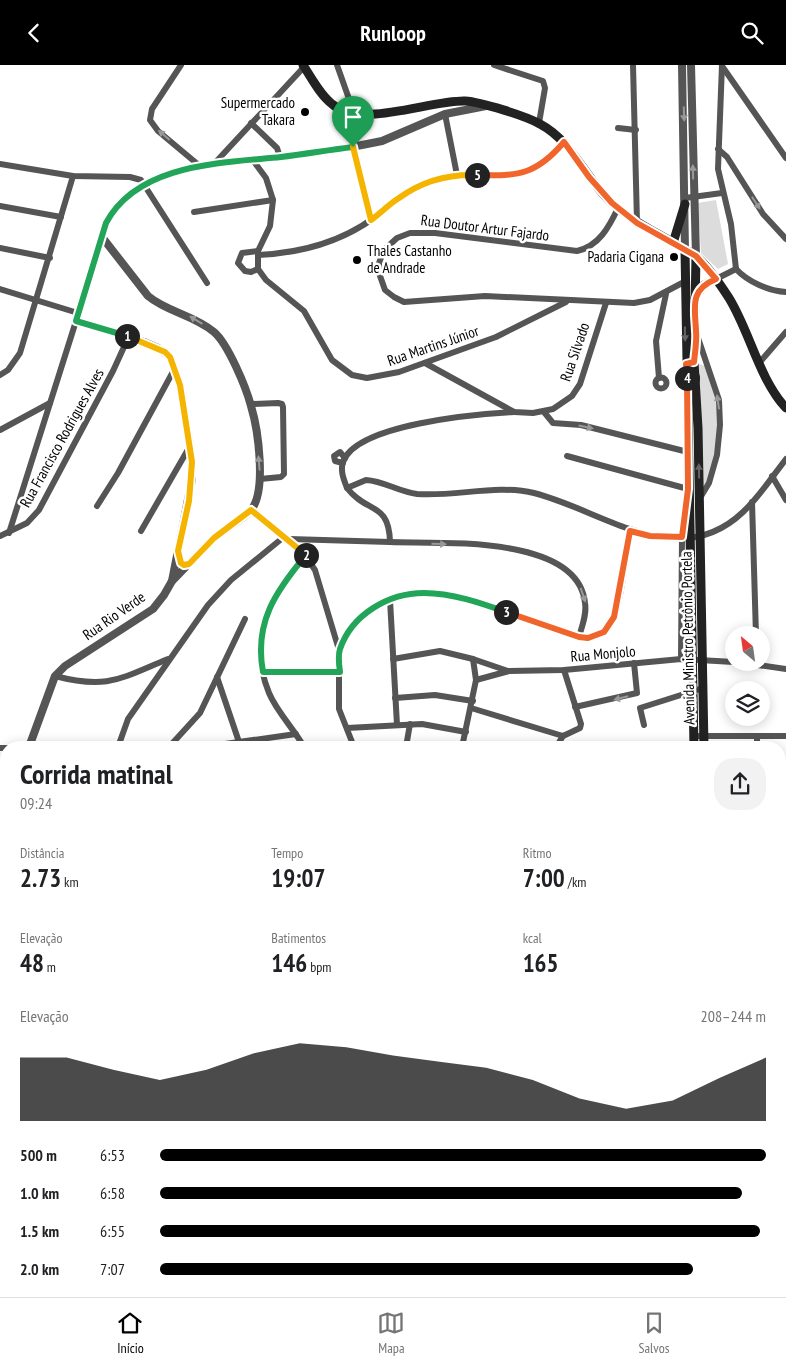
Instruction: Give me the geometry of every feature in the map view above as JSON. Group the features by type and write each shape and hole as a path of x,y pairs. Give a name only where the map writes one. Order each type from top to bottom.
{"main road":[{"path":"303,66 331,104 354,113 389,113 460,101 539,123 564,142 593,183 618,208 637,223 696,256 716,279 735,308 771,387 786,408"},
{"path":"672,243 688,200"},
{"name":"Avenida Ministro Petrônio Portela","path":"685,250 684,282 699,499 704,741"},
{"name":"Avenida Ministro Petrônio Portela","path":"693,741 686,537 690,363 696,334 694,300 696,256"},
{"path":"694,300 700,288 716,279"}],"street":[{"path":"181,65 152,109 150,120 158,131 201,167"},
{"path":"338,65 354,113"},
{"path":"494,65 541,80 545,88 539,123"},
{"path":"632,65 636,130 637,223"},
{"name":"Avenida Ministro Petrônio Portela","path":"682,65 688,200 696,256"},
{"name":"Avenida Ministro Petrônio Portela","path":"685,250 691,65"},
{"path":"213,165 303,66"},
{"path":"722,66 718,149 722,193 731,225 736,269 742,276 756,283 776,291 786,291"},
{"path":"722,66 786,158"},
{"path":"9,533 102,237 114,211 129,195 145,185 169,175 201,167 353,147 382,141 445,114 486,107"},
{"path":"445,114 457,175"},
{"path":"251,123 277,148 280,157"},
{"path":"618,128 636,130"},
{"path":"252,159 266,178 273,200 270,226 258,253 258,269 251,272 245,271 238,263 242,253 258,253 282,254 312,249 351,232 371,220 412,189 438,179 457,175 521,175 539,166 564,142"},
{"path":"353,147 371,220"},
{"path":"718,149 727,157 763,214 786,239"},
{"path":"0,164 73,176 130,177 141,181 207,283"},
{"path":"0,375 8,370 20,353 73,176"},
{"path":"688,200 722,193"},
{"path":"194,212 273,200"},
{"path":"0,206 62,217"},
{"name":"Rua Doutor Artur Fajardo","path":"618,208 610,224 597,242 577,251 414,232 406,233 393,240 384,250 379,263 382,286 394,297 404,302 485,296 606,303 642,302 666,293 684,282"},
{"path":"102,237 148,296 155,302 192,317 216,333 233,364 251,405 260,479 258,497 251,510 214,538 172,581"},
{"path":"0,248 50,258"},
{"name":"Rua Martins Júnior","path":"258,269 266,280 304,311 332,361 352,375 367,378 383,377 496,337 567,301"},
{"path":"716,279 736,269"},
{"path":"0,289 77,317"},
{"path":"658,378 656,341 666,293"},
{"name":"Rua Silvado","path":"425,363 514,412 544,412 564,403 580,384 606,303"},
{"name":"Rua Rio Verde","path":"31,741 56,676 65,667 153,609 172,581 192,479 190,446 174,368 165,352 129,336 77,317"},
{"path":"760,362 786,332"},
{"name":"Avenida Ministro Petrônio Portela","path":"696,334 705,366 719,401 719,443 709,483 699,499"},
{"name":"Rua Francisco Rodrigues Alves","path":"0,536 28,523 39,510 109,378 129,336"},
{"path":"690,363 705,366"},
{"path":"97,506 118,473 174,368"},
{"path":"0,430 50,403"},
{"path":"251,405 282,405 284,474 281,477 260,479"},
{"path":"390,542 390,525 386,518 355,497 348,488 342,474 344,460 360,443 379,434 471,415 514,412"},
{"path":"544,412 552,423 582,425 688,452"},
{"path":"141,531 190,446"},
{"path":"566,455 688,489"},
{"path":"348,488 366,479 417,494 531,492 571,505 630,531 650,536 686,537 707,535 726,525 752,502 786,459"},
{"path":"772,476 786,500"},
{"path":"752,502 756,626"},
{"path":"251,510 306,554 318,578 339,650 339,709 352,741"},
{"path":"339,650 359,619 375,606 408,595 425,593 464,599 579,637 588,638 604,632 614,617 630,531"},
{"name":"Avenida Ministro Petrônio Portela","path":"681,659 686,537"},
{"path":"120,741 128,719 168,659 219,592 287,538 508,547 544,558 563,569 574,579 584,595 586,605 579,637"},
{"path":"178,551 181,563 184,565 189,564"},
{"path":"300,741 270,694 260,654 262,626 280,589 306,554"},
{"path":"390,600 397,725"},
{"path":"174,741 200,713 245,619"},
{"path":"393,659 440,651 473,659 509,671"},
{"path":"56,676 85,683 108,683 168,659"},
{"path":"464,741 476,680 473,659"},
{"name":"Rua Monjolo","path":"476,680 509,671 564,670 681,659 725,661"},
{"path":"575,707 637,693 634,663"},
{"path":"770,666 786,669"},
{"path":"560,741 563,736 580,728 581,724 564,670"},
{"path":"263,672 340,672"},
{"path":"217,677 239,741"},
{"path":"644,725 640,708 703,688"},
{"path":"395,698 435,695 472,705 563,736"},
{"path":"407,741 410,724"},
{"path":"347,728 432,724 466,731"},
{"path":"246,741 296,734"},
{"path":"693,736 786,736"},
{"path":"757,736 757,741"}],"shaded area":[{"path":"716,200 728,264 718,269 701,253 698,203"},
{"path":"694,362 705,366 714,384 720,415 718,440 713,464 699,499"},
{"path":"688,489 692,654 681,656 679,537 684,490"}],"place":[{"name":"Supermercado Takara","path":"305,112"},
{"name":"Padaria Cigana","path":"674,257"},
{"name":"Thales Castanho de Andrade","path":"357,260"}],"route":[{"path":"564,142 589,177 612,203 637,223 696,256 716,279 700,288 694,300 696,334 694,362 686,364 688,489 682,537 650,536 630,531 614,617 604,632 597,636 579,637 464,599 425,593 390,600 375,606 359,619 339,650 340,672 263,672 260,654 262,626 280,589 306,554 251,510 214,538 189,564 183,565 181,563 178,551 189,501 192,462 180,385 170,357 158,348 129,336 76,321 106,223 121,202 129,195 145,185 169,175 231,161 280,157 353,147 371,220 412,189 438,179 457,175 511,176 526,173 539,166 564,142"}]}
